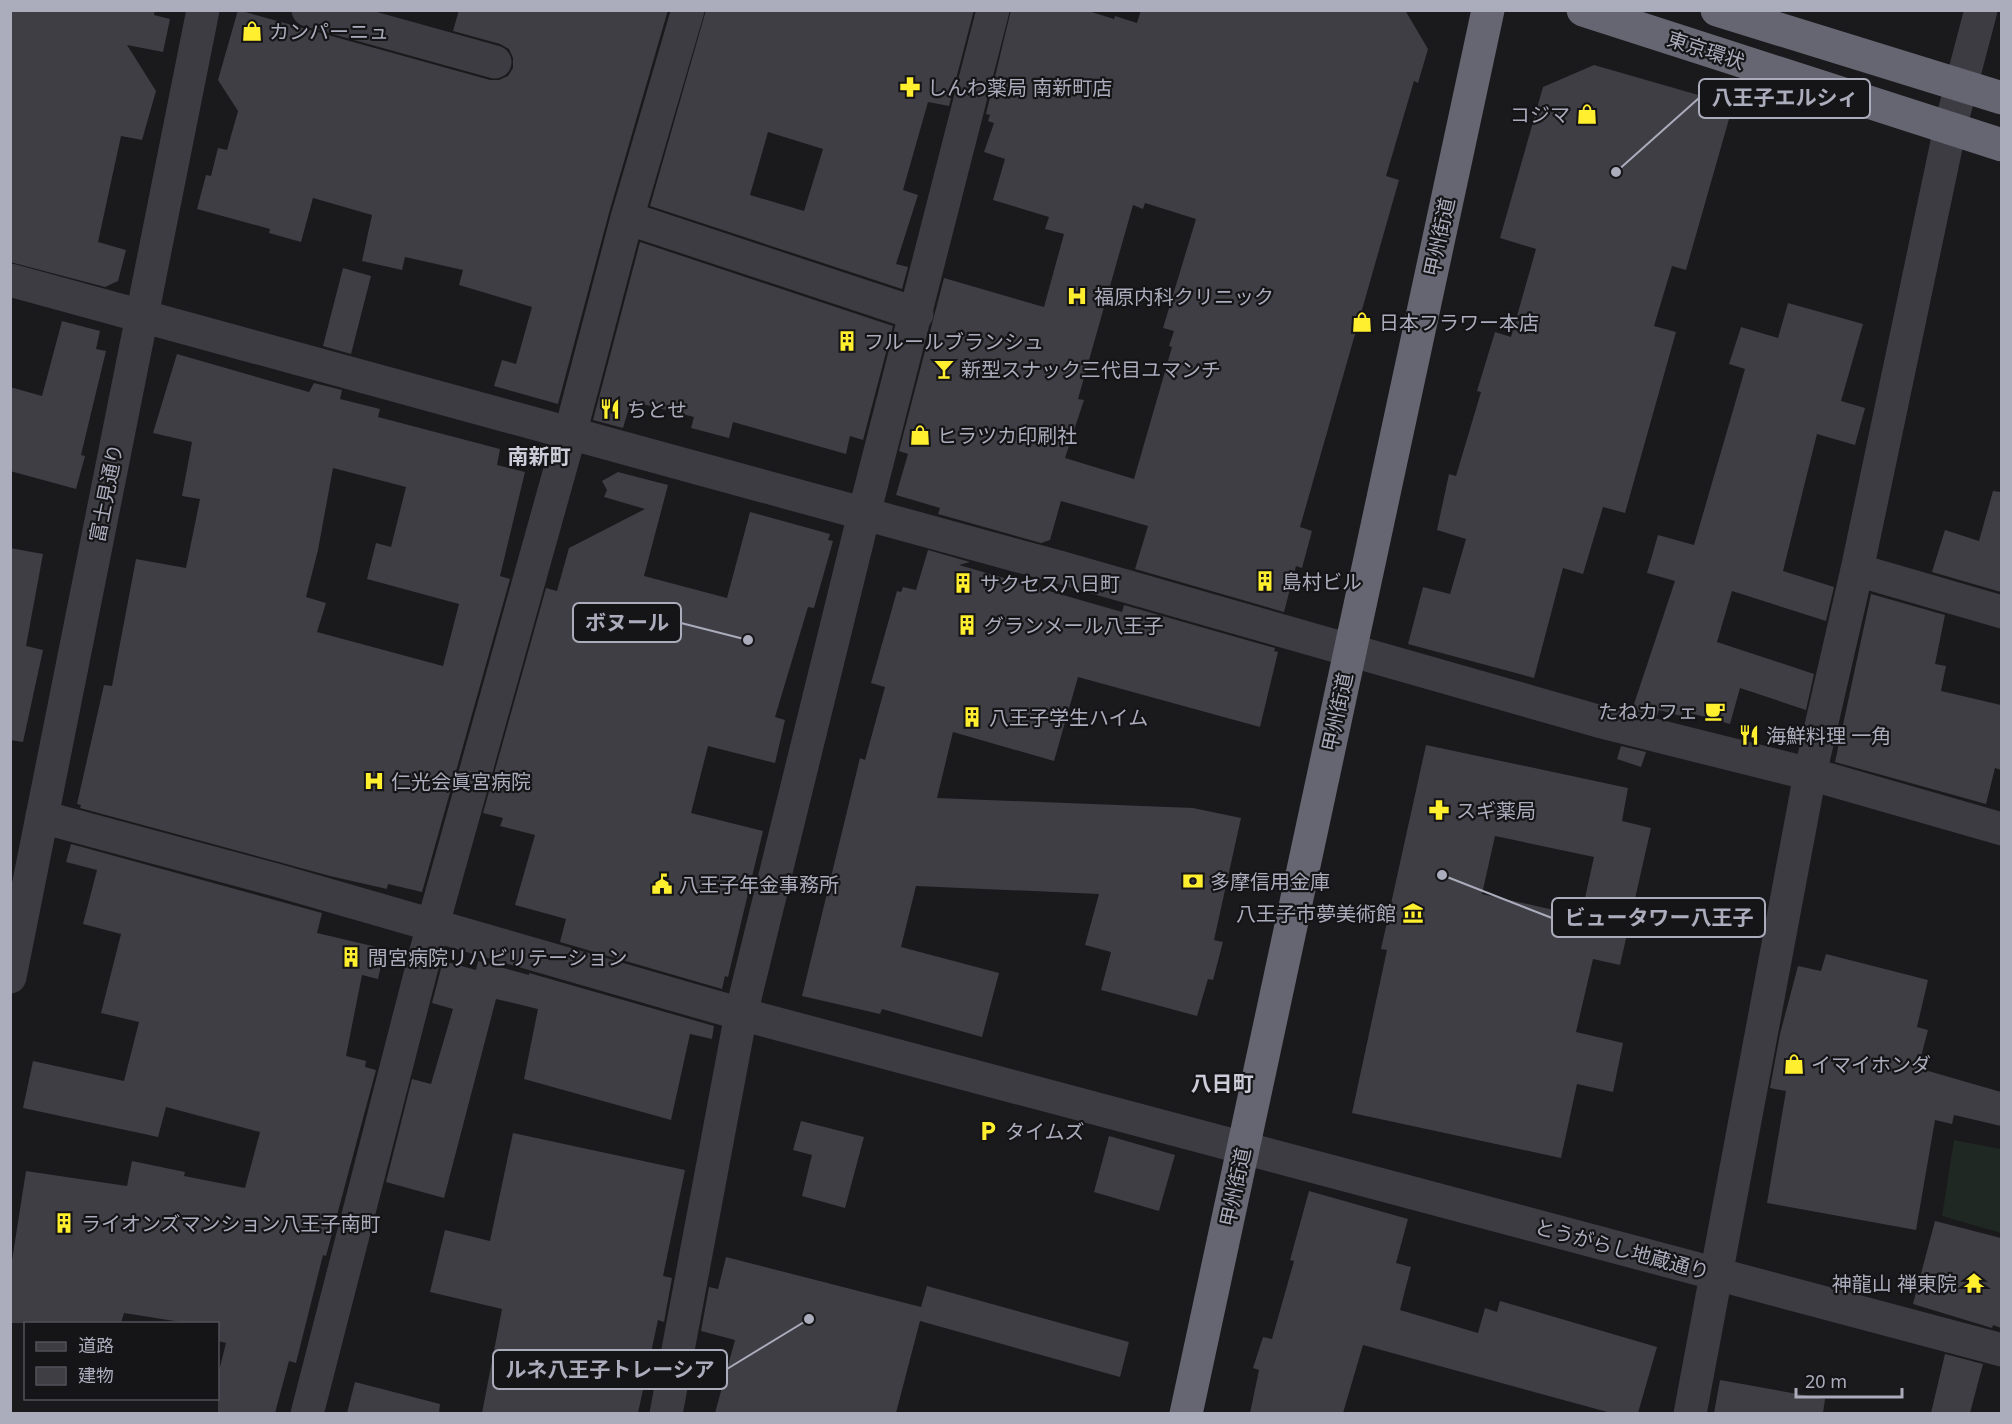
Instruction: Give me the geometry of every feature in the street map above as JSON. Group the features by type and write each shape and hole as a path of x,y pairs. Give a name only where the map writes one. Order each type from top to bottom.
{"highway":[{"name":"甲州街道","path":"1186,1413 1488,10"},
{"name":"東京環状","path":"1583,10 2001,145"},
{"name":"東京環状","path":"1717,10 2001,98"}],"street":[{"name":"富士見通り","path":"11,966 203,10"},
{"path":"308,10 495,62"},
{"path":"307,1413 433,924 570,434 627,218 688,10"},
{"path":"666,1413 741,1014 864,513 917,314 993,10"},
{"path":"1690,1413 1810,774 1857,570 1950,128 1981,10"},
{"path":"627,218 917,314"},
{"path":"10,280 864,513 1598,721 1810,774 2001,829"},
{"path":"1857,570 2001,612"},
{"name":"とうがらし地蔵通り","path":"42,817 433,924 741,1014 2001,1350"}],"shaded area":[{"path":"1954,1140 2001,1149 2001,1233 1942,1216"}],"building":[{"path":"10,10 155,10 154,15 170,19 163,52 127,45 156,91 142,140 121,136 98,242 126,250 118,281 105,287 10,262"},
{"path":"238,10 490,80 499,80 508,76 513,68 513,58 509,49 500,44 453,31 459,10 668,10 609,213 558,404 494,386 502,360 516,364 532,307 459,285 463,270 405,257 402,270 362,261 372,215 313,198 301,242 269,233 270,229 197,209 206,175 211,176 218,148 227,150 238,111 218,80"},
{"path":"706,10 974,10 949,106 928,102 903,190 918,195 896,264 908,267 902,289 650,206","holes":["768,132 823,149 804,211 750,195"]},
{"path":"1011,10 1085,10 1137,23 1141,10 1405,10 1428,49 1418,83 1414,81 1386,176 1399,180 1300,527 1312,531 1302,568 1296,566 1284,612 1135,569 1148,526 1061,501 1050,540 1041,543 938,514 940,508 896,495 908,454 899,451 944,278 1044,307 1064,234 1045,229 1049,217 993,200 1005,159 984,152 994,123 988,121 990,115 986,114","holes":["1145,203 1196,219 1163,328 1174,331 1169,346 1172,347 1134,479 1065,458 1084,400 1078,399 1133,205 1143,209"]},
{"path":"1594,65 1733,105 1686,270 1672,266 1654,326 1676,332 1625,513 1603,507 1583,574 1563,568 1534,678 1408,644 1423,587 1450,594 1466,539 1437,530 1449,474 1456,476 1481,392 1477,391 1495,332 1511,337 1536,249 1500,238 1543,87"},
{"path":"640,242 893,326 863,440 850,436 846,454 733,422 729,438 691,428 694,417 631,401 623,428 593,420"},
{"path":"343,268 371,276 351,354 323,346"},
{"path":"1788,303 1863,324 1841,401 1865,408 1855,445 1817,434 1783,571 1834,587 1826,621 1732,591 1717,642 1814,674 1806,710 1740,688 1730,724 1683,711 1681,716 1659,710 1657,716 1632,710 1675,581 1647,573 1658,535 1694,545 1745,369 1729,364 1741,327 1778,338"},
{"path":"62,321 100,331 96,349 106,351 81,455 85,456 76,489 10,471 10,387 42,396"},
{"path":"177,354 309,392 314,383 342,390 340,399 380,409 378,417 500,449 497,465 525,472 500,576 510,579 422,892 388,884 387,889 330,876 80,808 81,805 77,804 104,685 112,686 136,559 186,568 200,499 182,496 192,442 153,433","holes":["333,468 406,487 391,547 376,543 367,579 459,604 443,666 317,632 326,603 306,597 318,550"]},
{"path":"618,472 668,485 644,576 727,598 750,512 830,534 828,540 833,541 814,608 808,607 775,717 785,720 775,763 708,746 691,813 763,831 728,977 725,976 722,989 560,942 566,919 515,905 535,835 500,826 503,818 483,813 546,588 557,591 569,548 645,509 604,497 607,490 602,481"},
{"path":"1993,491 2001,492 2001,592 1932,572 1945,530 1979,541"},
{"path":"10,548 43,554 26,646 43,650 23,742 10,740"},
{"path":"928,550 970,562 959,565 1122,612 1124,605 1275,648 1274,651 1278,652 1260,727 1078,677 1054,761 953,732 937,798 1193,808 1241,818 1214,940 1223,942 1213,980 1208,979 1197,1016 1101,990 1111,952 1085,945 1099,894 916,886 901,947 999,973 982,1037 882,1009 880,1014 802,996 860,758 865,760 885,687 871,683 897,591 901,592 903,587 916,590"},
{"path":"1871,594 1945,615 1935,664 1946,666 1941,691 2001,705 2001,770 1995,768 1986,804 1835,762"},
{"path":"1426,745 1628,788 1622,821 1651,828 1620,965 1593,959 1576,1032 1623,1043 1613,1092 1577,1084 1561,1158 1352,1113 1387,950 1381,949","holes":["1495,836 1594,857 1581,916 1482,894"]},
{"path":"1621,746 1646,752 1641,767 1617,759"},
{"path":"71,844 322,913 317,933 385,949 378,979 362,975 346,1056 366,1061 365,1067 376,1070 326,1256 323,1255 296,1363 289,1361 275,1413 218,1413 219,1371 226,1343 219,1341 219,1322 181,1322 124,1313 121,1322 10,1323 10,1273 26,1171 127,1186 132,1161 185,1172 184,1176 245,1188 260,1132 166,1107 158,1137 23,1108 33,1061 124,1081 139,1022 101,1013 121,934 83,924 97,870 66,862"},
{"path":"1826,954 1928,980 1917,1027 1928,1030 1918,1068 2001,1092 2001,1126 1954,1115 1952,1124 1935,1120 1916,1230 1767,1203 1786,1091 1770,1088 1780,1034 1798,966 1821,971"},
{"path":"443,961 476,970 478,961 529,975 529,973 714,1026 712,1039 690,1034 671,1120 524,1079 538,1009 496,999 444,1198 386,1182 412,1079 431,1084 453,1009 432,1003"},
{"path":"801,1121 864,1137 845,1208 802,1196 812,1155 793,1150"},
{"path":"513,1133 685,1170 663,1276 672,1278 664,1322 658,1320 638,1413 482,1413 502,1309 430,1292 445,1230 490,1241"},
{"path":"1109,1136 1175,1155 1159,1211 1094,1192"},
{"path":"1309,1191 1408,1219 1396,1263 1411,1267 1400,1310 1478,1333 1485,1308 1497,1312 1500,1301 1657,1347 1638,1413 1611,1413 1363,1345 1343,1413 1250,1413 1259,1370 1253,1368 1263,1337 1272,1339 1294,1261 1290,1260"},
{"path":"1935,1221 2001,1238 2001,1328 1993,1325 1992,1328 1913,1304"},
{"path":"726,1257 921,1307 927,1286 1129,1342 1120,1377 920,1321 896,1413 715,1413 735,1340 701,1331 709,1287 718,1289"},
{"path":"1945,1354 1983,1364 1970,1413 1931,1413"},
{"path":"1720,1380 1825,1399 1823,1413 1714,1413"},
{"path":"355,1382 440,1404 439,1413 347,1413"}],"place":[{"name":"カンパーニュ","path":"252,31"},
{"name":"しんわ薬局 南新町店","path":"910,87"},
{"name":"コジマ","path":"1587,114"},
{"name":"八王子エルシィ","path":"1616,172"},
{"name":"福原内科クリニック","path":"1077,296"},
{"name":"日本フラワー本店","path":"1362,322"},
{"name":"フルールブランシュ","path":"847,341"},
{"name":"新型スナック三代目ユマンチ","path":"944,369"},
{"name":"ちとせ","path":"610,409"},
{"name":"ヒラツカ印刷社","path":"920,435"},
{"name":"島村ビル","path":"1265,581"},
{"name":"サクセス八日町","path":"963,583"},
{"name":"グランメール八王子","path":"967,625"},
{"name":"ボヌール","path":"748,640"},
{"name":"たねカフェ","path":"1715,711"},
{"name":"八王子学生ハイム","path":"972,717"},
{"name":"海鮮料理 一角","path":"1749,735"},
{"name":"仁光会眞宮病院","path":"374,781"},
{"name":"スギ薬局","path":"1439,810"},
{"name":"ビュータワー八王子","path":"1442,875"},
{"name":"多摩信用金庫","path":"1193,881"},
{"name":"八王子年金事務所","path":"662,884"},
{"name":"八王子市夢美術館","path":"1413,913"},
{"name":"間宮病院リハビリテーション","path":"351,957"},
{"name":"イマイホンダ","path":"1794,1064"},
{"name":"タイムズ","path":"988,1131"},
{"name":"ライオンズマンション八王子南町","path":"64,1223"},
{"name":"神龍山 禅東院","path":"1974,1283"},
{"name":"ルネ八王子トレーシア","path":"809,1319"}],"district":[{"name":"南新町","path":"539,456"},
{"name":"八日町","path":"1222,1083"}]}
